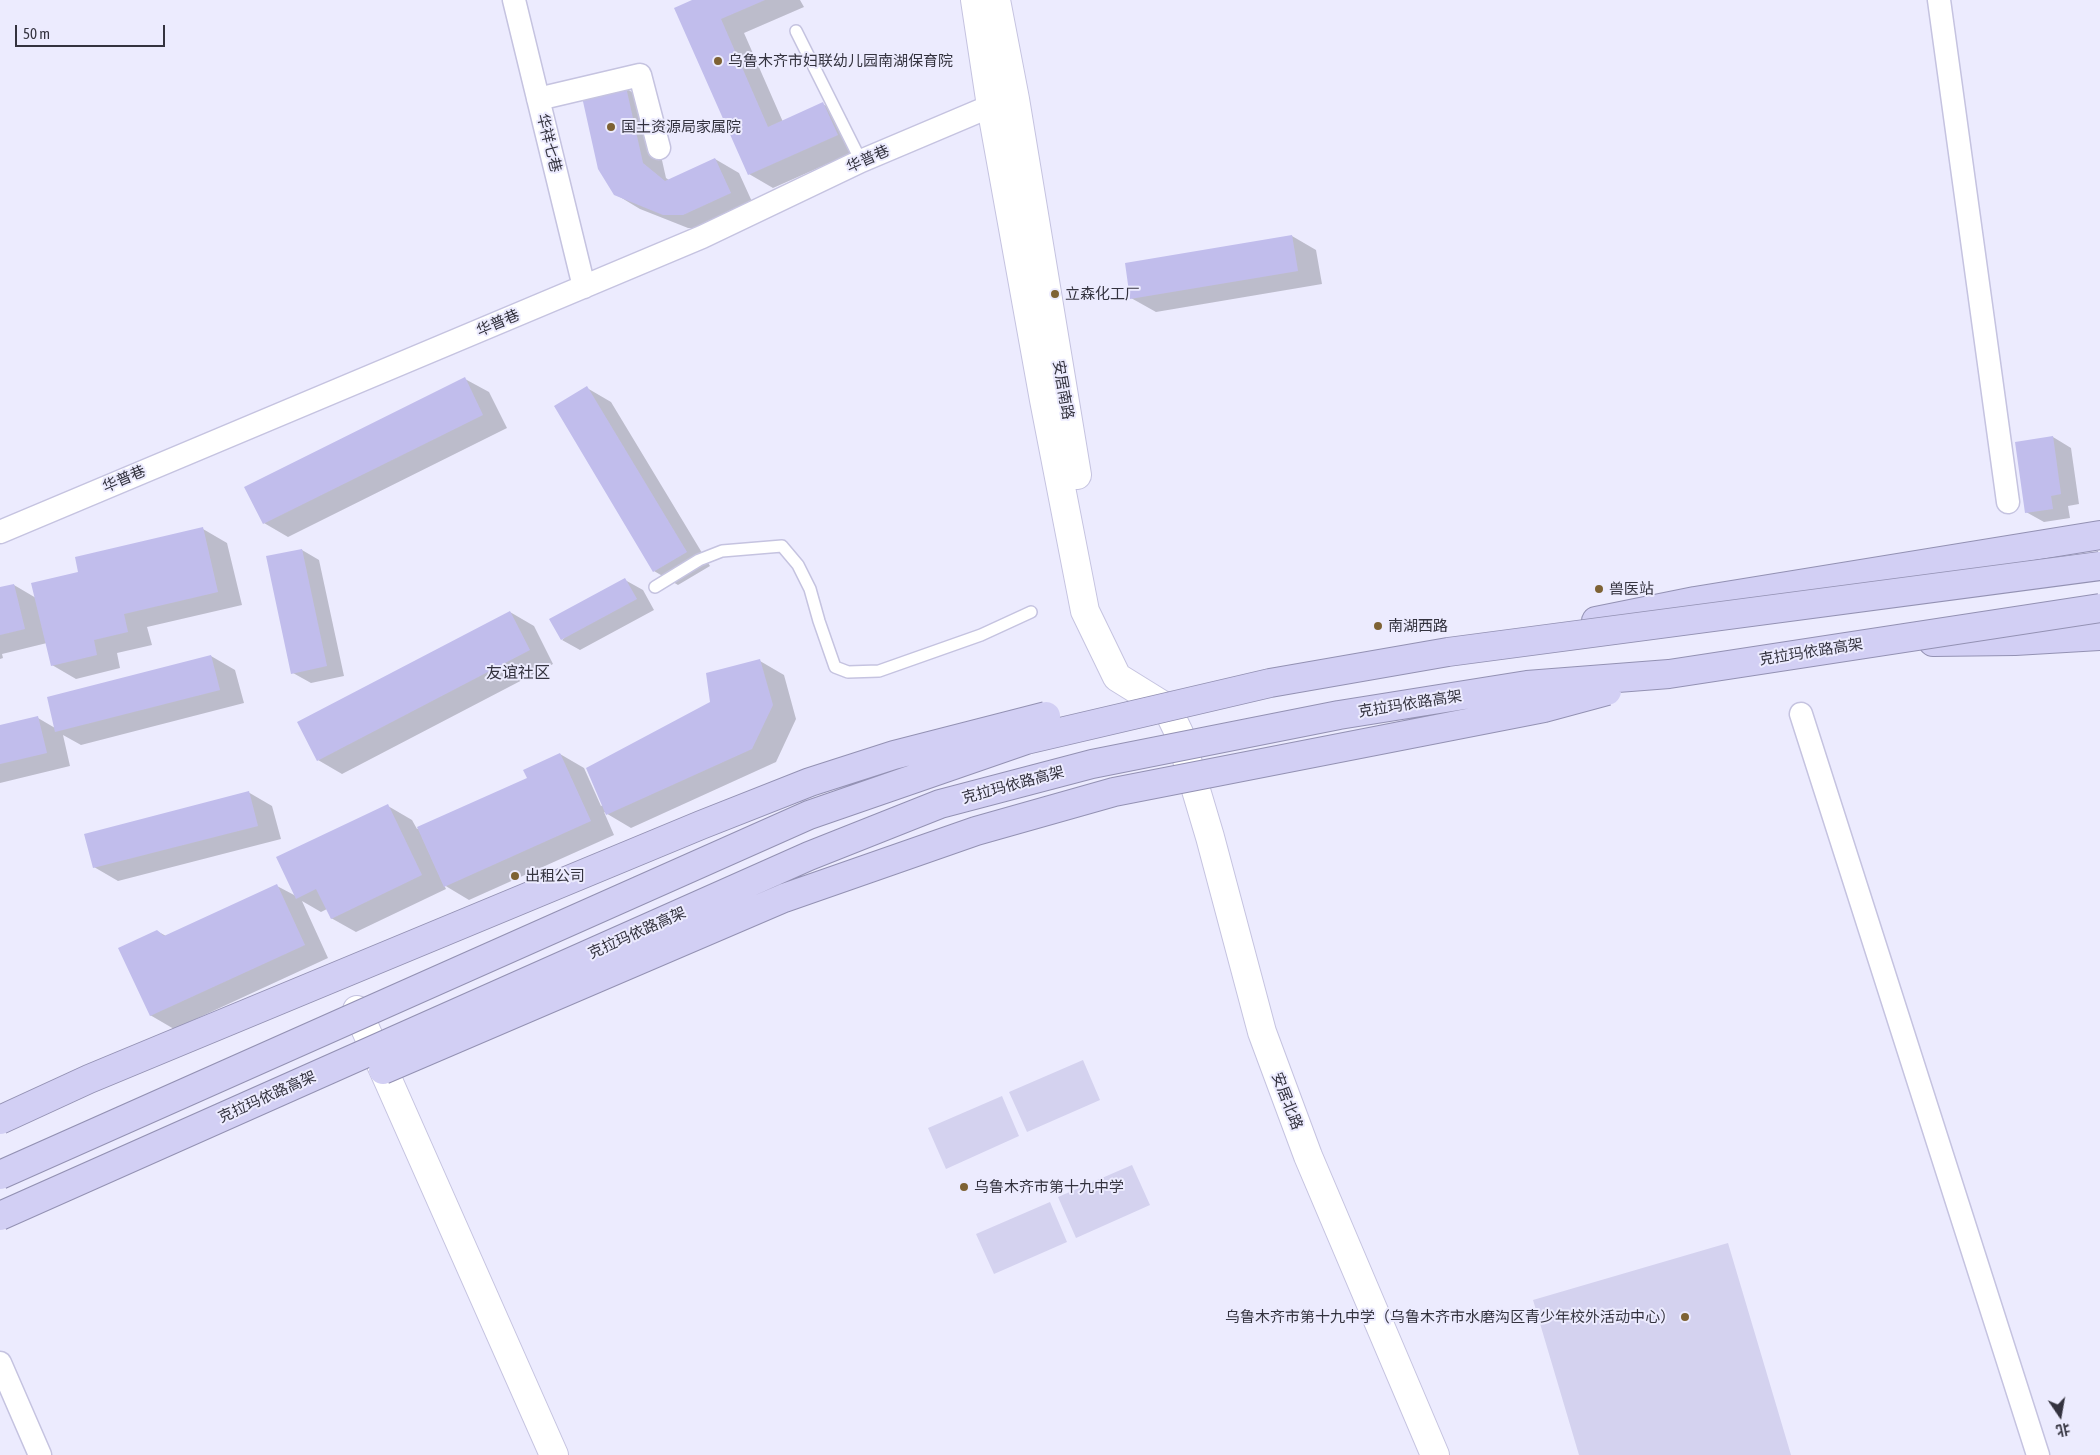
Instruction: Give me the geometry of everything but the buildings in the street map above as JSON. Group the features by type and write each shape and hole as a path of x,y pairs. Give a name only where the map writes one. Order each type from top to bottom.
{"highway":[{"path":"0,1120 89,1079 692,829 810,782 894,755 1058,713 1270,683 1448,652 1695,601 2100,535"},
{"path":"1448,652 2100,566"},
{"name":"克拉玛依路高架","path":"0,1216 809,856 940,804 1092,764 1338,715 1527,686 1669,674 2100,608"},
{"path":"1864,643 2015,641 2100,636"},
{"path":"383,1070 784,898 976,830 1114,792 1544,708 1669,674"},
{"path":"0,1175 808,815 1026,740 1270,683"}],"street":[{"name":"华祥七巷","path":"514,0 584,287"},
{"name":"安居南路","path":"975,0 1003,102"},
{"name":"安居南路","path":"996,0 1003,102 1044,400 1085,612 1117,678 1167,708 1189,739"},
{"path":"1939,0 2008,502"},
{"path":"538,99 640,75 658,148"},
{"name":"华普巷","path":"0,532 702,237 861,161 1003,102"},
{"path":"1801,714 2038,1455"},
{"name":"安居北路","path":"1189,739 1210,837 1262,1032 1308,1156 1436,1455"},
{"name":"安居北路","path":"1189,739 1225,828 1275,1025 1319,1147 1363,1242 1451,1455"},
{"path":"357,1010 554,1455"},
{"path":"0,1363 40,1455"}],"lane":[{"path":"796,31 861,161"},
{"path":"655,587 699,560 722,551 782,546 798,565 810,589 835,667 848,672 879,671 981,635 1031,612"}],"shaded area":[{"path":"1083,1060 1100,1100 1027,1132 1009,1092"},
{"path":"1002,1096 1019,1136 946,1169 928,1128"},
{"path":"1132,1165 1150,1205 1076,1238 1058,1197"},
{"path":"1050,1202 1067,1242 994,1274 976,1234"},
{"path":"1728,1243 1791,1455 1579,1455 1533,1300"}],"place":[{"name":"乌鲁木齐市妇联幼儿园南湖保育院","path":"718,61"},
{"name":"国土资源局家属院","path":"611,127"},
{"name":"立森化工厂","path":"1055,294"},
{"name":"兽医站","path":"1599,589"},
{"name":"南湖西路","path":"1378,626"},
{"name":"出租公司","path":"515,876"},
{"name":"乌鲁木齐市第十九中学","path":"964,1187"},
{"name":"乌鲁木齐市第十九中学（乌鲁木齐市水磨沟区青少年校外活动中心）","path":"1685,1317"}],"district":[{"name":"友谊社区","path":"518,673"}]}
